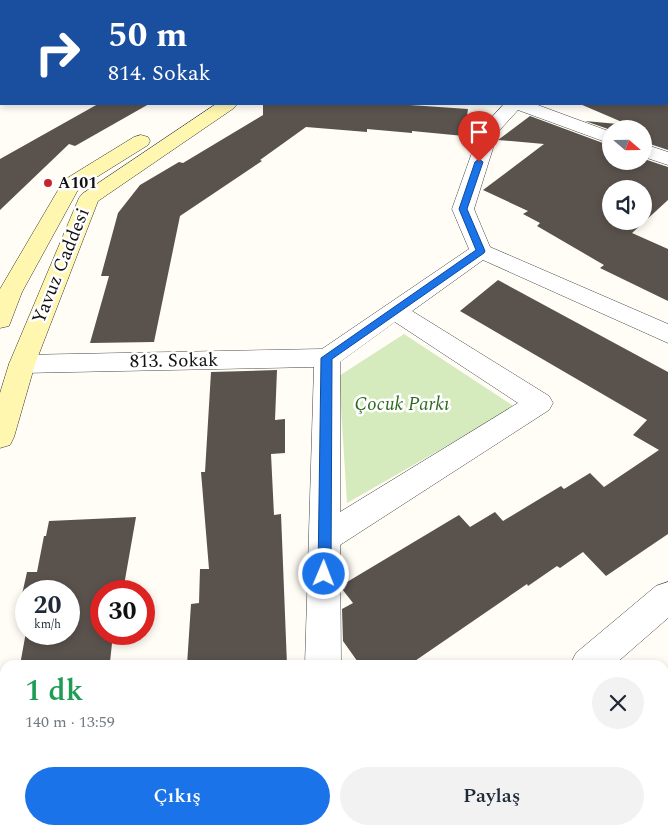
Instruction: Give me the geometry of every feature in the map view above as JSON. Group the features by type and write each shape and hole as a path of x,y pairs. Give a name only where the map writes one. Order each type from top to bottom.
{"main road":[{"name":"Yavuz Caddesi","path":"0,320 5,292 71,184 200,105"},
{"name":"Yavuz Caddesi","path":"0,437 22,364 88,198 227,105"}],"street":[{"path":"513,105 489,130 463,209 481,251 668,334"},
{"path":"522,105 602,135"},
{"path":"652,153 668,159"},
{"path":"323,660 326,358 481,251"},
{"path":"325,538 539,403 395,311"},
{"name":"813. Sokak","path":"22,364 326,358"},
{"path":"596,660 668,597"}],"green space":[{"name":"Çocuk Parkı","path":"404,334 515,407 347,503 339,376"}],"building":[{"path":"96,105 147,105 75,146 69,144 0,210 0,159"},
{"path":"263,105 410,105 468,109 464,136 412,131 412,133 367,129 367,132 306,127 260,160 262,161 180,216 154,342 90,343 109,276 101,276 118,213 140,185 179,162 183,163 263,115"},
{"path":"582,105 668,105 668,150 652,145 652,120 617,120"},
{"path":"530,116 602,143 602,170 652,170 652,162 668,167 668,200 652,215 652,180 602,180 602,230 635,230 632,233 668,249 668,301 600,268 604,265 537,226 540,223 523,214 528,211 483,190 544,144 498,140"},
{"path":"585,121 602,123 602,127"},
{"path":"498,280 668,372 668,534 606,576 583,552 560,568 557,566 528,586 527,584 416,660 356,660 343,641 342,609 353,603 342,589 342,585 459,515 470,527 495,512 503,521 561,486 564,489 590,473 604,487 659,450 633,435 647,420 460,311"},
{"path":"277,370 275,420 285,419 285,453 271,454 274,515 281,514 287,660 187,660 191,604 199,603 200,569 209,569 201,472 205,472 211,372"},
{"path":"136,517 125,580 90,580 90,645 112,645 110,660 21,660 24,645 80,645 80,580 25,580 27,572 37,572 44,536 46,536 49,521"}],"place":[{"name":"A101","path":"48,183"}],"route":[{"path":"324,574 326,358 481,251 463,209 479,162"}]}
